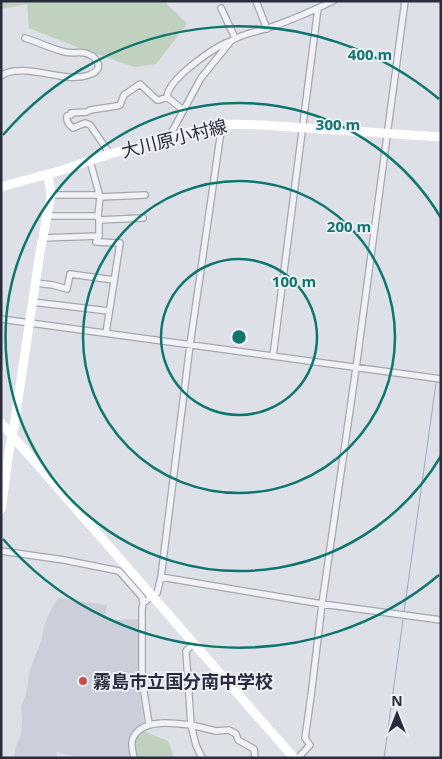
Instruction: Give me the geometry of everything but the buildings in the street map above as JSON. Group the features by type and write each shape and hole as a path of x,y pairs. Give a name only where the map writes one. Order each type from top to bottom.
{"main road":[{"name":"大川原小村線","path":"3,185 222,124 261,124 441,138"},
{"path":"1,510 42,238 51,195 48,174"},
{"path":"1,423 294,758"}],"street":[{"path":"256,1 267,29"},
{"path":"167,97 167,94 179,77 218,46 233,39 292,20 333,1"},
{"path":"298,758 310,745 305,738 322,604 356,368 405,1"},
{"path":"221,8 233,39"},
{"path":"273,356 304,128 318,8"},
{"path":"1,76 8,72 21,71 81,77 89,76 97,70 97,61 91,55 65,52 25,38"},
{"path":"169,138 201,78 233,39"},
{"path":"110,154 90,125 85,123 73,128 67,120 67,116 71,115 71,113 87,112 120,105 124,95 140,84 157,100 167,97"},
{"path":"167,97 183,110"},
{"path":"143,603 157,593 161,577 190,345 222,124"},
{"path":"90,161 100,196 96,242 120,242 106,333"},
{"path":"51,195 145,196"},
{"path":"47,216 143,218"},
{"path":"42,238 98,236"},
{"path":"35,283 67,289 70,274 114,280"},
{"path":"32,302 109,312"},
{"path":"1,319 441,380"},
{"path":"1,551 64,560 119,571 142,597 142,678 148,724"},
{"path":"161,577 322,604 441,620"},
{"path":"194,643 186,650 191,725 196,745 202,758"},
{"path":"134,758 132,744 136,733 148,724 170,723 191,725 216,731 229,730 236,734 238,740 254,750 255,758"}],"shaded area":[{"name":"霧島市立国分南中学校","path":"58,598 107,605 105,620 140,619 138,676 144,724 136,729 128,740 132,758 82,758 57,752 56,758 14,758 16,746 21,735 21,706 26,694 30,670 42,638 44,626"}],"green space":[{"path":"1,1 166,1 187,24 156,64 134,67 29,28 27,4 1,9"},
{"path":"143,731 168,741 174,758 136,758 135,739"}],"waterway":[{"path":"404,612 436,383"},
{"path":"384,758 403,620"}],"place":[{"name":"霧島市立国分南中学校","path":"83,681"}]}
